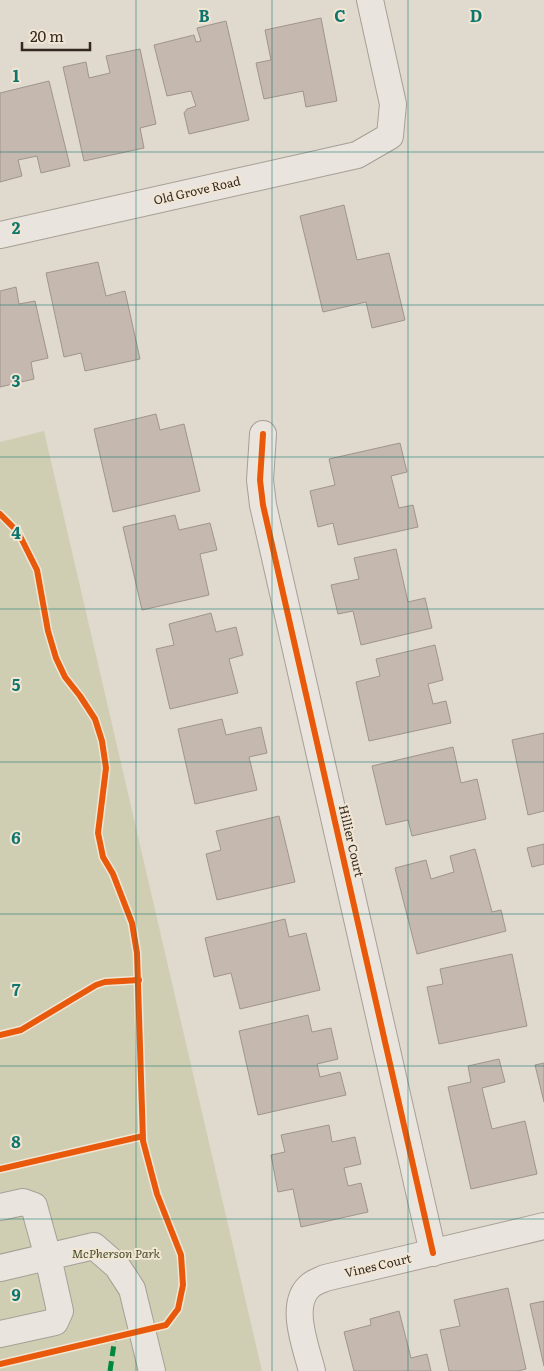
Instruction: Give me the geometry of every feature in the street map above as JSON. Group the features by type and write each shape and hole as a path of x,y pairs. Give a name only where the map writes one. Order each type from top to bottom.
{"street":[{"name":"Old Grove Road","path":"0,235 357,155 390,136 393,104 370,0"},
{"name":"Hillier Court","path":"263,434 260,480 264,505 433,1253"},
{"path":"0,1207 23,1202 34,1206 60,1311 55,1322 0,1334"},
{"name":"Vines Court","path":"312,1371 300,1318 300,1303 304,1292 312,1284 326,1278 544,1226"},
{"path":"0,1268 94,1246 117,1266 132,1289 152,1371"}],"green space":[{"name":"McPherson Park","path":"44,431 262,1371 0,1371 0,442"}],"building":[{"path":"321,18 337,101 306,107 303,91 264,99 256,63 271,60 265,30"},
{"path":"226,21 249,120 189,134 184,113 187,109 196,106 191,91 167,96 154,45 194,35 196,42 201,41 197,28"},
{"path":"140,49 156,124 140,128 144,148 84,161 63,67 86,62 89,78 110,73 106,56"},
{"path":"49,81 70,166 41,173 37,156 18,160 22,176 0,182 0,93"},
{"path":"344,205 357,260 389,253 405,320 372,328 366,302 323,312 300,216"},
{"path":"98,262 106,296 125,291 140,359 85,371 81,353 64,357 46,273"},
{"path":"16,287 19,304 35,301 48,358 31,362 34,379 0,387 0,291"},
{"path":"156,414 160,430 184,424 200,491 113,512 94,429"},
{"path":"400,443 407,472 391,476 399,508 413,505 418,527 338,545 333,523 318,527 310,491 335,485 329,459"},
{"path":"175,515 179,530 210,523 217,550 200,554 209,595 142,610 123,527"},
{"path":"396,549 408,602 425,598 432,628 361,645 353,611 338,614 331,585 359,579 354,558"},
{"path":"211,613 216,632 236,627 243,655 229,659 238,693 170,709 156,649 174,645 169,624"},
{"path":"435,645 443,680 428,684 433,704 446,701 451,723 369,741 356,682 380,676 376,659"},
{"path":"222,719 226,735 261,727 267,753 249,757 257,790 195,804 178,729"},
{"path":"544,733 544,811 528,815 512,740"},
{"path":"453,747 461,783 477,779 486,819 412,836 408,820 386,825 372,766"},
{"path":"279,816 295,882 217,900 206,854 221,850 216,831"},
{"path":"544,844 544,864 532,867 527,848"},
{"path":"475,849 492,912 501,910 506,931 417,954 395,868 426,860 431,879 454,872 450,856"},
{"path":"285,919 289,937 306,933 320,990 240,1009 231,973 214,977 205,938"},
{"path":"512,954 527,1026 439,1044 427,987 443,984 440,969"},
{"path":"308,1015 312,1032 331,1028 338,1059 317,1064 320,1077 340,1072 346,1095 258,1115 239,1031"},
{"path":"499,1059 505,1082 482,1088 492,1129 525,1121 537,1174 471,1189 448,1087 471,1082 468,1066"},
{"path":"544,1063 544,1102 535,1065"},
{"path":"329,1125 332,1142 355,1137 361,1164 344,1168 348,1186 361,1183 368,1212 301,1227 293,1189 278,1192 271,1155 285,1152 281,1135"},
{"path":"508,1288 526,1369 518,1371 449,1371 440,1330 460,1326 454,1300"},
{"path":"544,1301 544,1366 530,1304"},
{"path":"399,1311 411,1358 427,1354 431,1371 354,1371 344,1332 371,1325 370,1319"}],"marked path":[{"path":"110,1371 115,1337"}],"cycle path":[{"path":"263,434 260,480 263,505 433,1253"},
{"path":"0,514 18,532 37,570 48,631 56,658 65,677 95,719 102,741 106,768 98,833 103,857 113,874 132,923 137,953 143,1141 157,1194 181,1255 183,1285 178,1309 166,1325 0,1364"},
{"path":"0,1035 21,1030 96,985 105,982 139,980"},
{"path":"0,1169 143,1136"}]}
